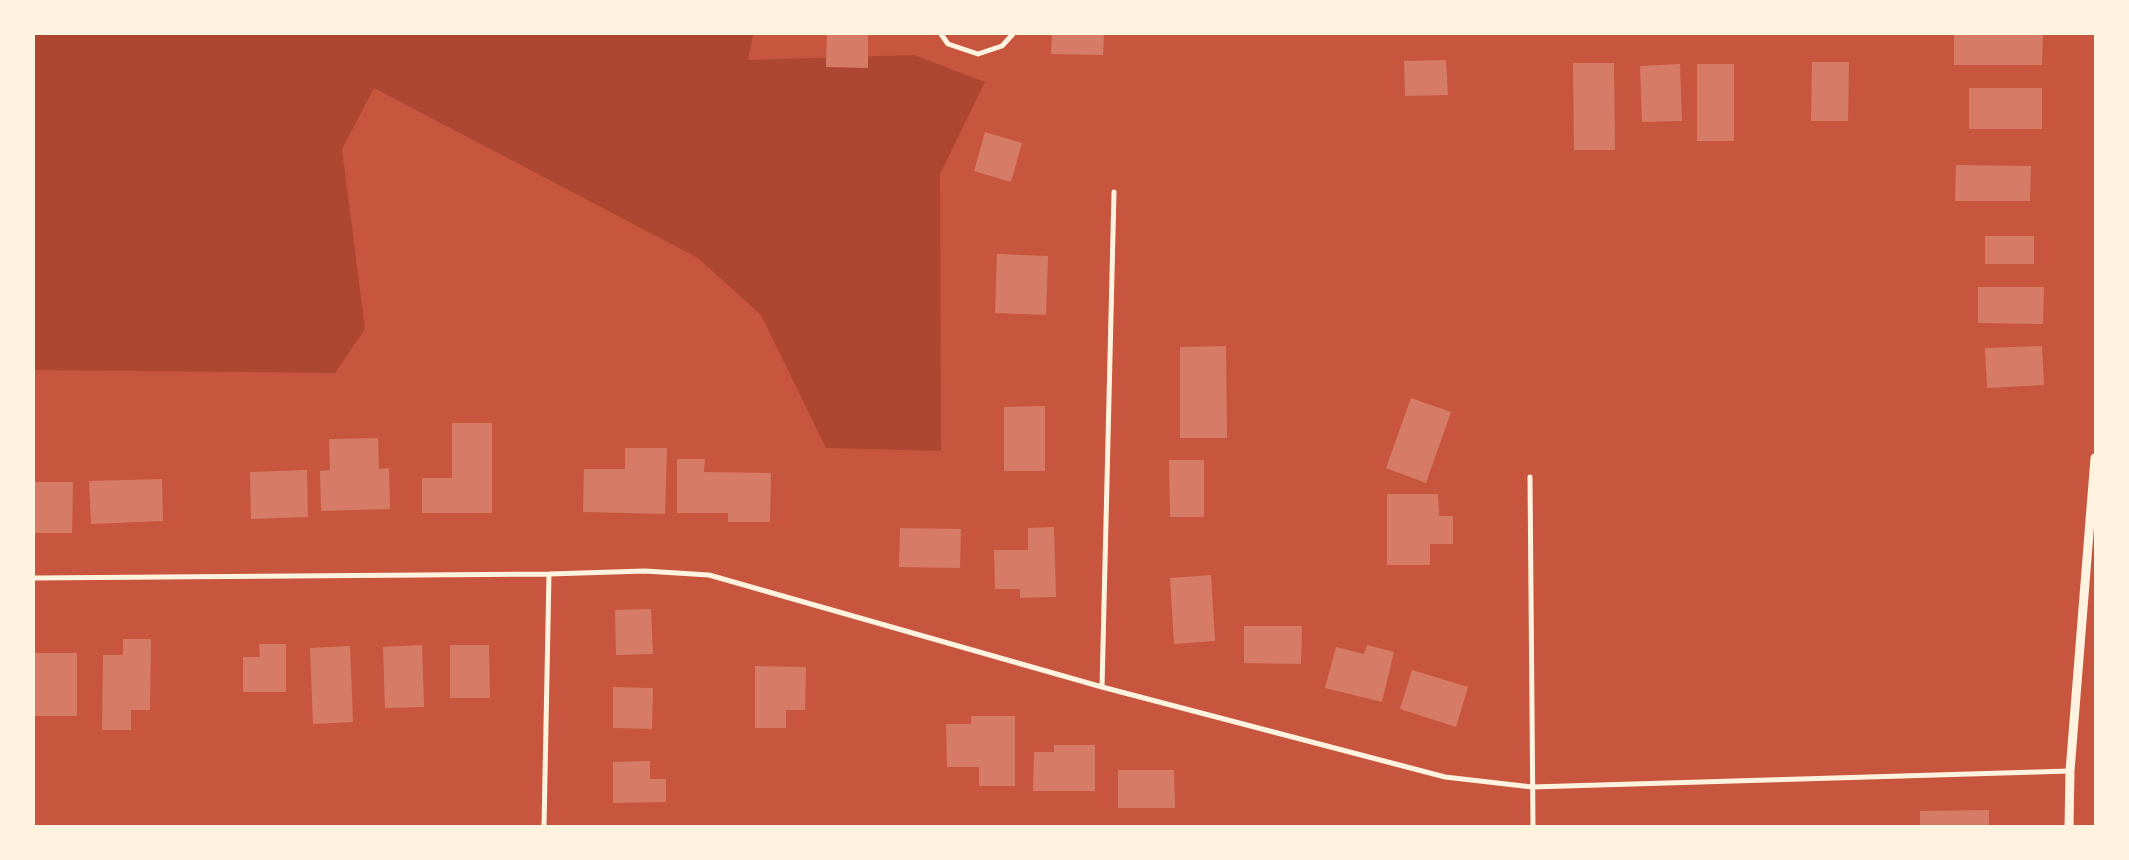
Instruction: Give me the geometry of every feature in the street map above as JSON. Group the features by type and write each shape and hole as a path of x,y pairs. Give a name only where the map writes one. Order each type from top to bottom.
{"street":[{"path":"941,34 948,44 978,54 1002,46 1013,34"},
{"path":"1102,688 1114,192"},
{"path":"2069,826 2070,771 2095,458"},
{"path":"1530,477 1533,826"},
{"path":"34,578 549,574 645,571 709,575 1102,688 1445,777 1532,787 2070,771"},
{"path":"544,826 549,574"}],"shaded area":[{"path":"34,34 753,34 748,60 914,55 985,82 940,174 941,451 826,448 761,315 698,258 374,88 342,149 365,329 335,373 34,370"}],"building":[{"path":"827,34 868,34 868,68 826,67"},
{"path":"1052,34 1104,34 1103,55 1051,54"},
{"path":"1954,35 2043,35 2042,65 1954,65"},
{"path":"1446,60 1448,95 1405,96 1404,61"},
{"path":"1812,62 1849,62 1848,121 1811,121"},
{"path":"1573,63 1614,63 1615,150 1574,150"},
{"path":"1680,64 1682,121 1642,122 1640,66"},
{"path":"1697,64 1734,64 1734,141 1697,141"},
{"path":"1969,88 2042,88 2042,129 1969,129"},
{"path":"985,132 1022,143 1011,182 974,171"},
{"path":"1956,165 2031,166 2030,201 1955,201"},
{"path":"1985,236 2034,236 2034,264 1985,264"},
{"path":"997,254 1048,256 1046,315 995,313"},
{"path":"1978,287 2044,287 2043,324 1978,323"},
{"path":"1226,346 1227,438 1180,438 1180,347"},
{"path":"2042,346 2044,385 1987,388 1985,348"},
{"path":"1411,398 1451,412 1426,483 1386,468"},
{"path":"1045,406 1045,471 1004,471 1004,407"},
{"path":"452,423 492,423 492,513 422,513 422,478 452,478"},
{"path":"378,438 379,469 389,468 390,509 321,511 320,471 330,470 329,439"},
{"path":"625,448 667,448 665,514 583,512 584,469 625,469"},
{"path":"677,459 705,459 704,472 771,473 770,522 728,522 728,513 677,513"},
{"path":"1169,460 1204,460 1204,517 1170,517"},
{"path":"307,470 308,517 251,519 250,472"},
{"path":"162,479 163,521 91,524 89,481"},
{"path":"34,482 73,482 72,533 34,533"},
{"path":"1387,494 1438,494 1439,516 1453,516 1453,544 1430,544 1430,565 1387,565"},
{"path":"1054,527 1056,597 1020,598 1020,589 995,589 994,550 1028,550 1028,528"},
{"path":"900,528 961,529 960,568 899,567"},
{"path":"1211,575 1215,641 1174,644 1170,578"},
{"path":"651,609 653,654 616,655 615,610"},
{"path":"1244,626 1302,626 1301,664 1244,663"},
{"path":"123,639 151,639 150,710 131,710 131,730 102,730 103,655 123,655"},
{"path":"259,644 286,644 286,692 243,692 243,657 260,657"},
{"path":"422,645 424,707 385,708 383,647"},
{"path":"450,645 489,645 490,698 450,698"},
{"path":"1367,645 1394,652 1382,702 1325,688 1336,647 1364,654"},
{"path":"350,646 353,722 313,724 310,648"},
{"path":"34,653 77,653 77,716 34,716"},
{"path":"755,666 806,667 805,710 786,710 786,728 755,728"},
{"path":"1412,670 1468,687 1456,727 1400,709"},
{"path":"613,687 653,688 652,729 613,728"},
{"path":"971,716 1015,716 1015,786 979,786 979,767 947,767 946,724 971,724"},
{"path":"1054,745 1095,745 1095,791 1033,791 1034,752 1054,752"},
{"path":"650,761 650,779 666,779 666,802 613,803 613,762"},
{"path":"1118,770 1174,770 1175,808 1118,808"},
{"path":"1989,810 1989,826 1920,826 1920,811"}]}
